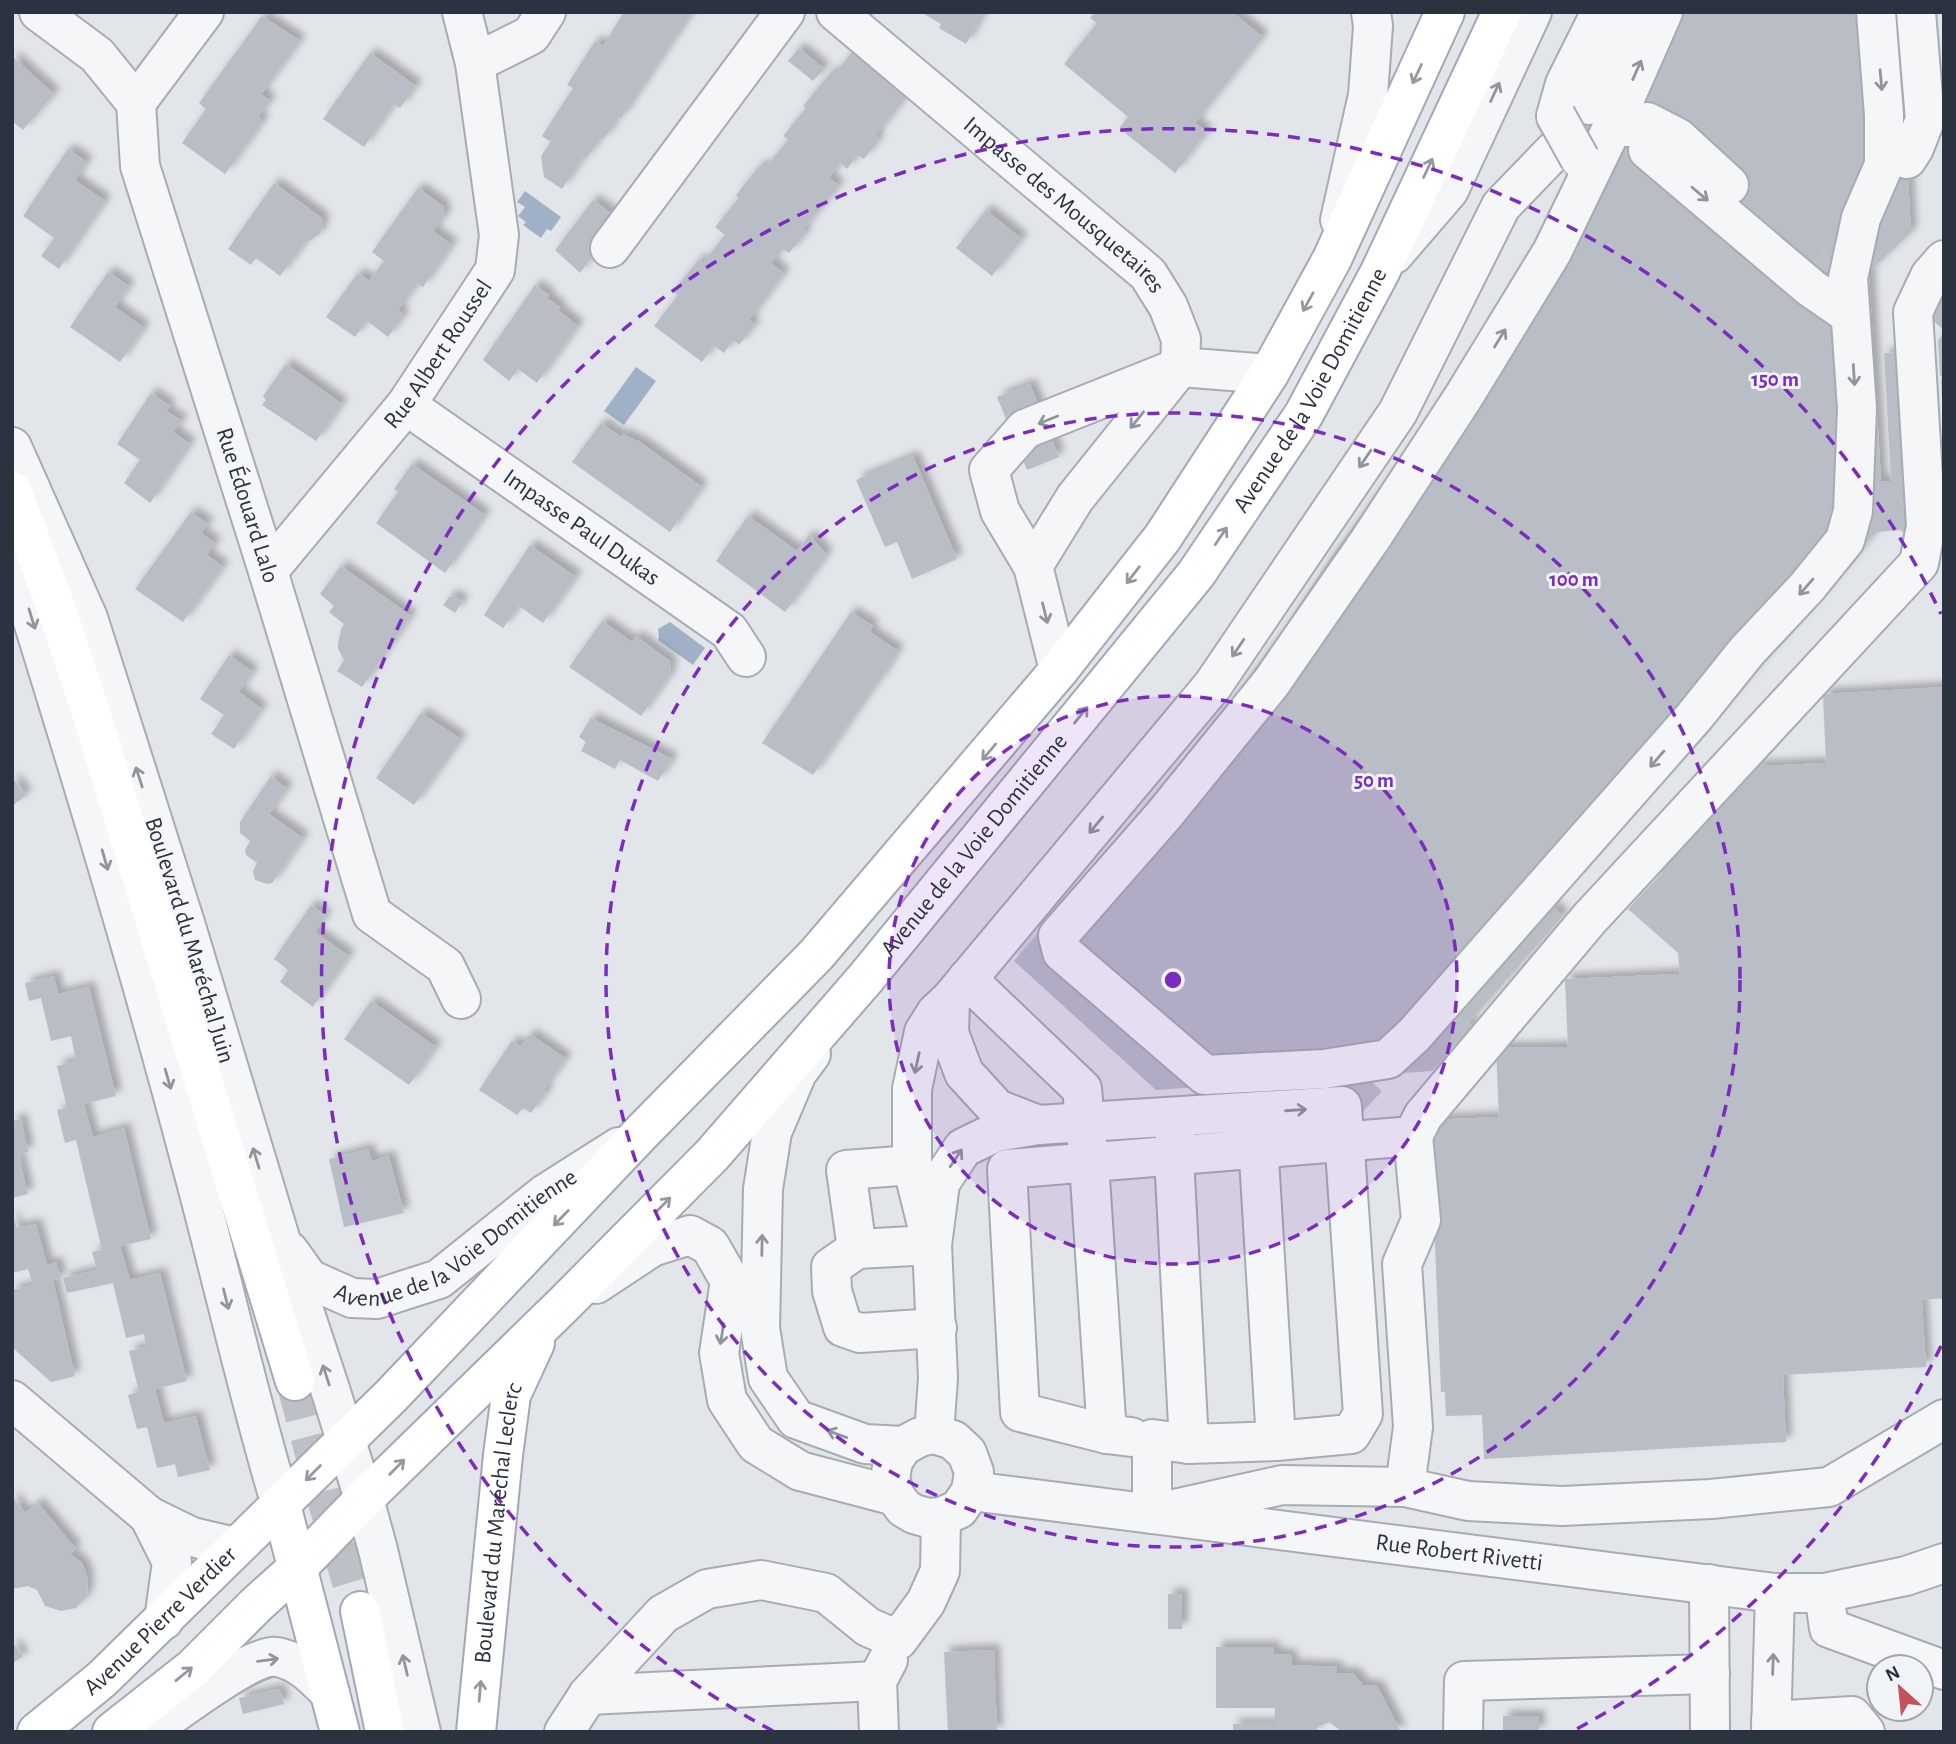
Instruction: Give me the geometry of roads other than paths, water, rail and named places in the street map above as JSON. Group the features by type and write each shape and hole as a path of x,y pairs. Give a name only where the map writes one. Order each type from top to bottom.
{"main road":[{"name":"Avenue de la Voie Domitienne","path":"281,1505 391,1396 641,1133 816,955 1059,670 1163,537 1269,374 1332,259 1445,12"},
{"name":"Avenue de la Voie Domitienne","path":"297,1568 712,1155 865,979 1196,574 1304,414 1380,272 1502,12"},
{"name":"Boulevard du Maréchal Juin","path":"12,491 56,607 94,722 295,1381"},
{"name":"Boulevard du Maréchal Leclerc","path":"476,1732 511,1395 554,1314"},
{"name":"Avenue Pierre Verdier","path":"37,1732 102,1679 281,1505"},
{"path":"281,1505 340,1732"},
{"name":"Avenue Pierre Verdier","path":"112,1732 193,1668 297,1568"},
{"path":"359,1611 385,1732"}],"street":[{"path":"39,12 97,55 135,103 204,12"},
{"name":"Rue Albert Roussel","path":"268,571 406,405 495,270 499,234 475,63 463,12"},
{"path":"475,63 531,35 547,12"},
{"path":"610,248 785,12"},
{"name":"Impasse des Mousquetaires","path":"836,12 1148,274 1168,306 1181,339 1180,367"},
{"path":"1332,259 1368,95 1373,26 1371,12"},
{"path":"1368,95 1387,54 1398,12"},
{"path":"1380,272 1449,190 1532,12"},
{"path":"1583,132 1565,84 1601,12"},
{"path":"1634,12 1583,132 1552,252 1509,325 1370,540 1262,694 1164,815 1058,936 1062,953 1205,1075 1324,1069 1388,1059 1414,1035 1694,717 1747,651 1807,587 1845,540 1853,511 1857,408 1848,278 1861,218 1884,165 1884,115 1876,12"},
{"path":"865,979 797,1073 772,1132 763,1189 760,1328 768,1378 796,1419 865,1444 919,1440 953,1440 967,1453 974,1472 971,1491 959,1508 941,1517 928,1518 904,1508 895,1496 890,1479 893,1461 919,1440 939,1378 932,1245 912,1165 912,1089 924,1032 936,1013 1213,685 1398,412 1502,206 1583,132 1663,12"},
{"path":"1907,159 1924,120 1916,12"},
{"name":"Rue Édouard Lalo","path":"135,103 140,166 268,571 372,914 445,966 461,999"},
{"path":"1583,132 1647,122 1678,138 1814,263"},
{"path":"1648,149 1811,288 1850,315"},
{"path":"1405,1487 1413,1427 1402,1264 1421,1220 1413,1136 1423,1116 1590,918 1919,563 1926,526 1913,312 1930,276 1944,260"},
{"path":"1059,670 1033,566 1000,511 989,470 1025,429 1180,367 1269,374"},
{"path":"1033,566 1075,498 1180,367"},
{"name":"Impasse Paul Dukas","path":"406,405 729,631 746,657"},
{"name":"Boulevard du Maréchal Juin","path":"12,447 88,618 185,923 280,1238 346,1440"},
{"path":"12,554 90,805 191,1163 281,1505"},
{"path":"958,989 1082,1089 1107,1434"},
{"path":"958,989 949,1033 964,1073 997,1109 1038,1125"},
{"path":"1175,1118 1170,1442 1152,1514 1282,1485 1405,1487 1468,1501 1562,1506 1711,1499 1829,1487 1944,1419"},
{"path":"932,1245 940,1183 963,1148 996,1132 1038,1125 1175,1118 1257,1131"},
{"path":"1343,1124 1363,1414 1351,1434 1276,1441 1170,1442 1107,1434 1020,1412 1007,1169 1174,1156 1257,1131 1343,1124 1413,1136"},
{"path":"1257,1131 1276,1441"},
{"name":"Avenue de la Voie Domitienne","path":"280,1238 309,1279 352,1298 377,1298 439,1279 545,1194 641,1133"},
{"path":"857,1249 846,1170 912,1165"},
{"path":"554,1314 652,1247 690,1235 710,1246 730,1281 719,1353 727,1400 756,1444 800,1471 895,1496"},
{"path":"932,1245 857,1249 831,1267 832,1291 843,1327 860,1333 937,1328"},
{"path":"12,1400 149,1516 192,1537 236,1547"},
{"path":"346,1440 378,1550 421,1732"},
{"name":"Rue Robert Rivetti","path":"971,1491 1775,1593 1824,1593 1906,1576 1944,1563"},
{"path":"149,1516 172,1562 164,1620"},
{"path":"879,1732 877,1681 898,1640 926,1602 940,1571 941,1517"},
{"path":"564,1732 588,1695 663,1614 707,1590 761,1580 826,1593 868,1627 898,1640"},
{"path":"1709,1584 1710,1732"},
{"path":"1775,1593 1771,1726 1852,1716 1865,1732"},
{"path":"1824,1593 1829,1628 1944,1670"},
{"path":"148,1732 229,1676 257,1661 276,1657 305,1669 330,1693"},
{"path":"1462,1732 1464,1681 1710,1674"},
{"path":"588,1695 877,1681"}],"water":[{"path":"525,191 561,217 551,231 547,229 541,238 523,225 526,222 518,216 525,207 517,202"},
{"path":"636,367 656,381 624,425 604,411"},
{"path":"670,622 705,648 693,665 658,640 658,629"}],"tunnel":[{"path":"1814,263 1831,274 1848,278"},
{"path":"1342,1106 1400,1044"},
{"path":"295,1381 326,1499 360,1611"}]}
